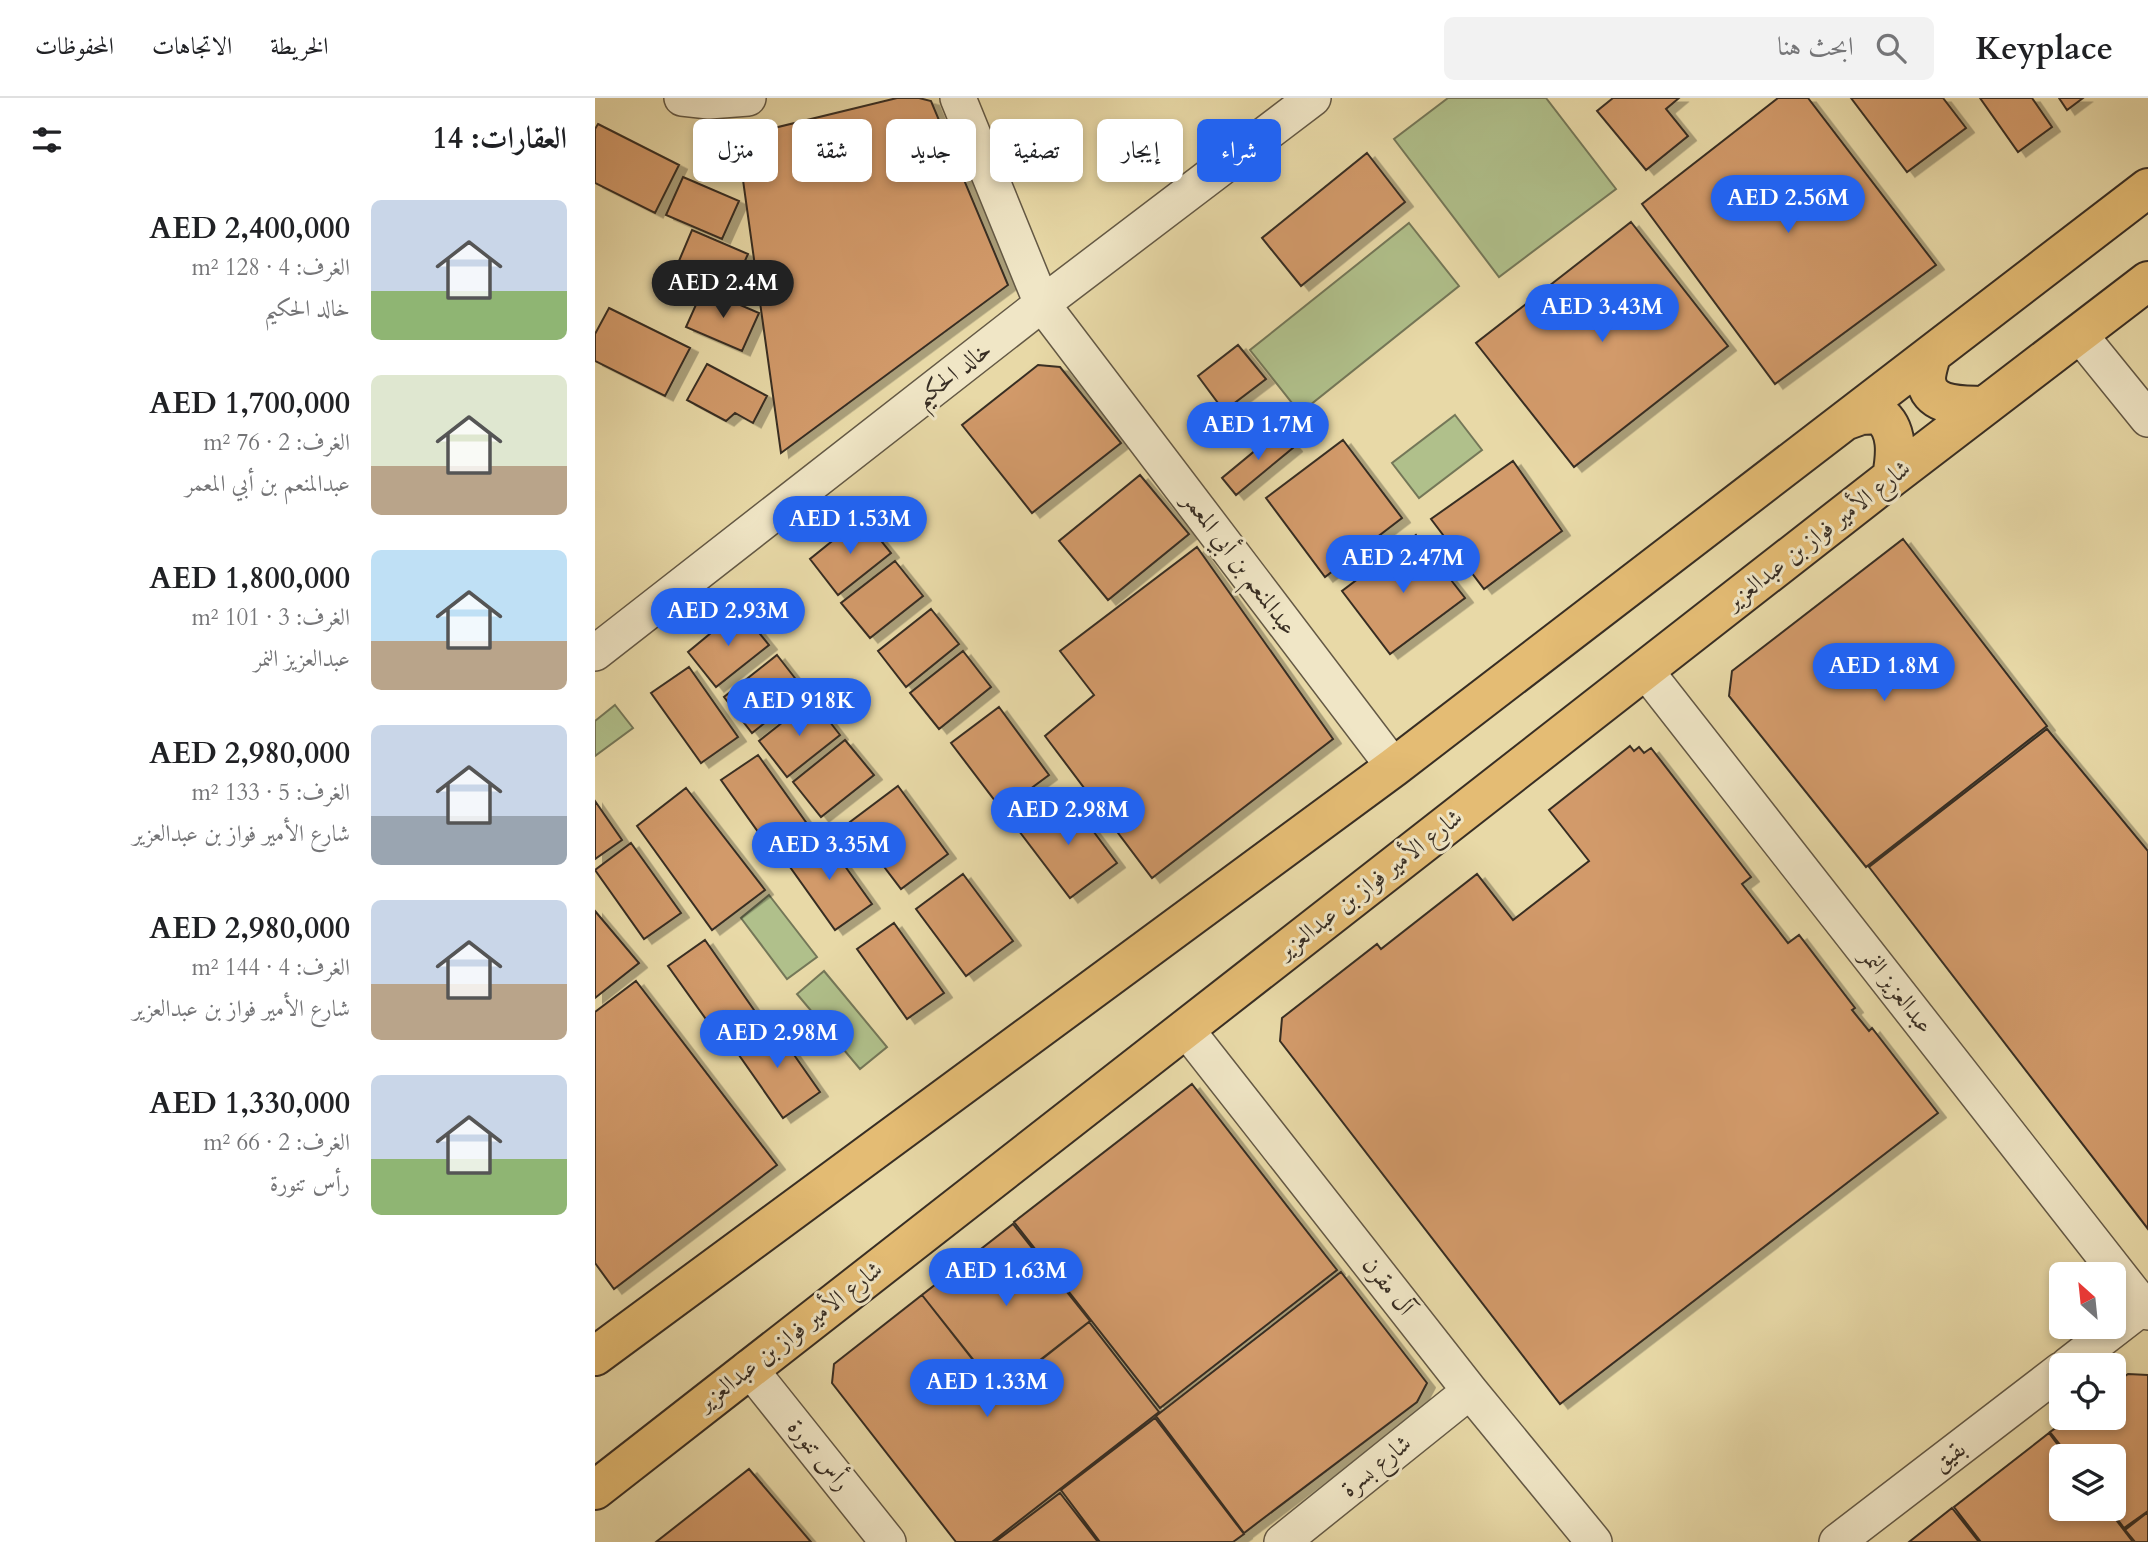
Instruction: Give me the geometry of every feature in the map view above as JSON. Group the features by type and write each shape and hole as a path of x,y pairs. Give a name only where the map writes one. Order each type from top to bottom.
{"main road":[{"path":"595,1356 1394,767 2148,188"},
{"name":"شارع الأمير فواز بن عبدالعزير","path":"595,1490 1983,406 2148,281"},
{"path":"1931,356 1926,379 1931,392 1940,401 1956,405 1983,406"},
{"path":"1847,420 1861,415 1879,414 1887,420 1893,435 1896,456 1892,477"}],"street":[{"path":"682,98 709,101 748,98"},
{"name":"عبدالمنعم بن أبي المعمر","path":"958,98 1042,304 1394,767"},
{"name":"خالد الحكيم","path":"595,653 1042,304 1313,98"},
{"path":"2079,334 2148,419"},
{"name":"عبدالعزيز النمر","path":"1645,670 2147,1308"},
{"name":"آل مقرن","path":"1185,1028 1470,1391 1594,1542"},
{"path":"2085,1353 2147,1308"},
{"name":"رأس تنورة","path":"749,1368 888,1542"},
{"name":"بقيق","path":"1837,1542 2049,1379"},
{"name":"شارع بسرة","path":"1282,1542 1470,1391"}],"green space":[{"path":"1448,98 1546,98 1616,189 1499,277 1394,139"},
{"path":"1409,223 1459,286 1300,413 1250,350"},
{"path":"1455,415 1482,450 1419,498 1392,463"},
{"path":"615,705 633,728 595,756 595,721"},
{"path":"769,895 817,957 787,979 741,918"},
{"path":"824,971 887,1047 860,1069 797,994"}],"building":[{"path":"897,98 931,101 939,119 886,119 886,182 965,182 1008,285 781,453 743,182 778,182 778,127 792,124 792,182 872,182 872,119 811,119"},
{"path":"1613,98 1679,98 1666,109 1688,136 1646,170 1597,111"},
{"path":"1778,98 1808,98 1936,265 1775,384 1642,204"},
{"path":"1851,98 1943,98 1966,128 1907,172"},
{"path":"1980,98 2032,98 2052,127 2018,152"},
{"path":"2059,98 2083,98 2067,110"},
{"path":"598,124 679,165 655,213 595,183 595,129"},
{"path":"1367,153 1405,202 1301,286 1262,238"},
{"path":"683,177 739,201 722,239 666,215"},
{"path":"1631,222 1728,346 1574,467 1476,343"},
{"path":"692,230 748,254 731,292 676,268"},
{"path":"703,289 759,313 742,351 686,327"},
{"path":"609,308 690,348 665,396 595,361 595,334"},
{"path":"1238,345 1266,379 1224,411 1198,376"},
{"path":"707,364 767,396 753,423 735,413 726,421 687,400"},
{"path":"1038,365 1060,367 1121,443 1032,513 962,425"},
{"path":"1280,430 1294,447 1236,495 1222,478"},
{"path":"1343,440 1402,518 1325,577 1266,498"},
{"path":"1513,461 1562,531 1484,589 1431,519"},
{"path":"1140,475 1189,534 1108,600 1059,541"},
{"path":"862,517 891,553 838,595 810,559"},
{"path":"1416,535 1465,598 1390,654 1342,591"},
{"path":"1903,539 2047,726 1866,867 1729,696 1732,671"},
{"path":"1197,547 1333,739 1152,878 1045,736 1094,695 1060,651"},
{"path":"895,561 923,596 870,638 841,603"},
{"path":"740,609 769,645 716,687 688,652"},
{"path":"931,609 959,644 906,687 878,651"},
{"path":"963,651 991,687 939,729 910,693"},
{"path":"777,655 805,691 752,733 724,697"},
{"path":"689,667 738,737 701,763 651,693"},
{"path":"812,699 840,735 787,777 759,741"},
{"path":"999,707 1049,775 1002,810 951,743"},
{"path":"2047,729 2148,851 2148,1229 1869,867"},
{"path":"845,740 874,775 821,817 793,782"},
{"path":"1630,746 1634,751 1639,747 1644,753 1651,748 1751,877 1742,884 1788,943 1799,935 1855,1008 1852,1010 1869,1031 1872,1028 1938,1113 1560,1404 1280,1041 1282,1018 1377,944 1381,949 1477,874 1513,920 1589,861 1549,810"},
{"path":"758,755 808,825 771,850 721,780"},
{"path":"898,786 948,854 901,889 850,822"},
{"path":"686,788 765,890 712,930 637,826"},
{"path":"1067,796 1117,863 1070,898 1019,831"},
{"path":"595,801 622,840 595,859"},
{"path":"822,834 872,904 835,930 785,860"},
{"path":"631,843 681,913 644,939 595,870"},
{"path":"963,874 1013,941 966,976 916,909"},
{"path":"595,911 639,963 595,998"},
{"path":"894,923 944,993 907,1019 857,949"},
{"path":"705,940 754,1010 718,1036 668,966"},
{"path":"636,981 777,1165 614,1289 595,1263 595,1012"},
{"path":"771,1022 820,1092 783,1118 734,1048"},
{"path":"1192,1084 1337,1270 1160,1408 1014,1222"},
{"path":"1013,1224 1090,1321 999,1392 922,1295"},
{"path":"1341,1272 1427,1383 1417,1402 1244,1533 1156,1416"},
{"path":"922,1295 999,1393 1089,1322 1159,1412 992,1542 956,1542 832,1383 834,1364"},
{"path":"2126,1375 2148,1375 2148,1511 2124,1528 2119,1521 2126,1521 2126,1444 2060,1444 2050,1432 2126,1430"},
{"path":"1155,1418 1244,1534 1233,1542 1100,1542 1061,1490"},
{"path":"2049,1433 2057,1444 2049,1444 2049,1521 2117,1521 2133,1542 1981,1542 1954,1507"},
{"path":"749,1469 811,1542 656,1542"},
{"path":"1060,1493 1098,1542 995,1542"},
{"path":"1952,1508 1979,1542 1909,1542"},
{"path":"2148,1512 2148,1542 2135,1542 2125,1530"}]}
